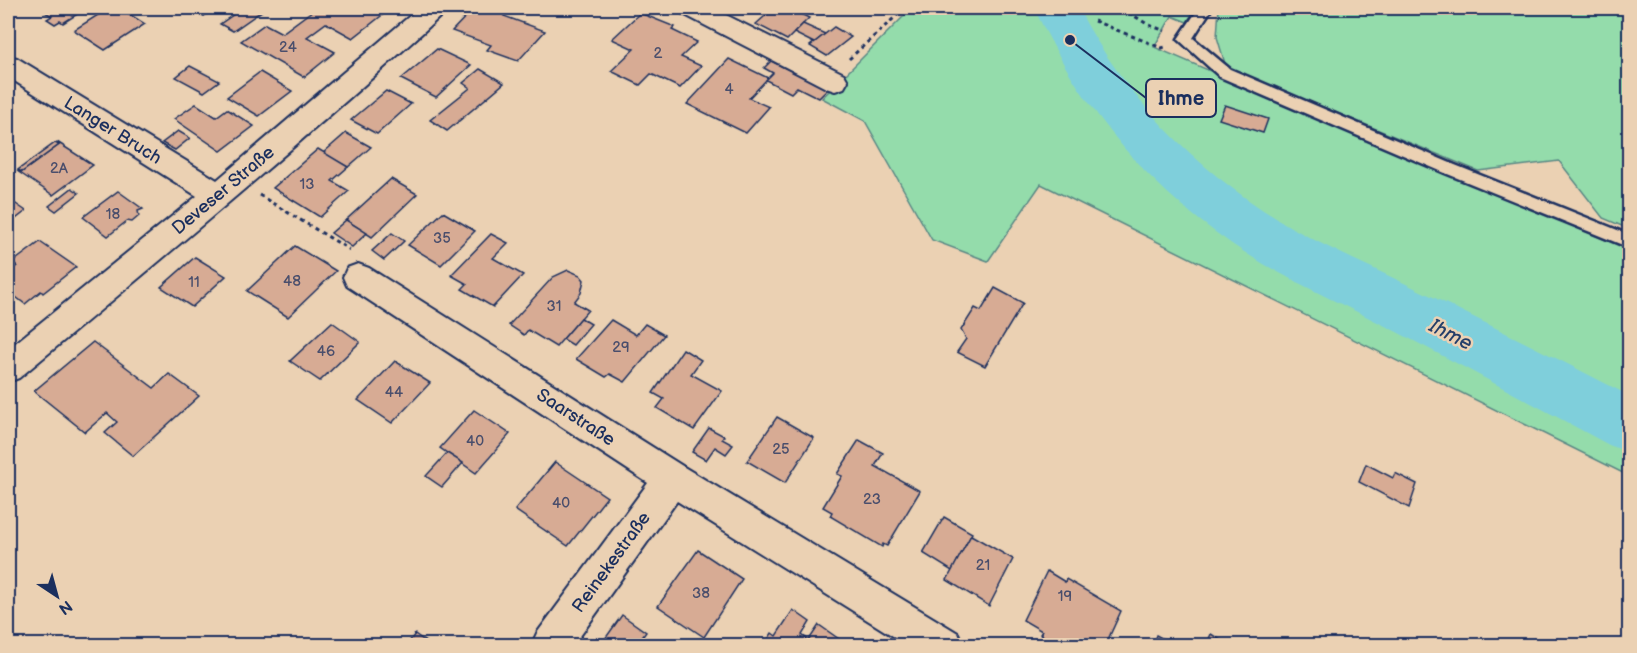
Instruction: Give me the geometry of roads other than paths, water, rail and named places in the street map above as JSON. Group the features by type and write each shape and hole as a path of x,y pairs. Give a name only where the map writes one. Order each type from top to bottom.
{"street":[{"name":"Deveser Straße","path":"8,368 226,188 375,62 434,8"},
{"path":"692,8 838,74"},
{"name":"Langer Bruch","path":"8,65 226,188"},
{"name":"Saarstraße","path":"358,277 672,479 945,645"},
{"name":"Reinekestraße","path":"550,645 672,479"}],"lane":[{"path":"1205,8 1185,39 1224,73 1629,242"}],"waterway":[{"name":"Ihme","path":"1056,8 1074,44 1095,78 1119,110 1174,169 1236,219 1305,261 1470,342 1630,426"}],"place":[{"name":"Ihme","path":"1070,40"}]}
